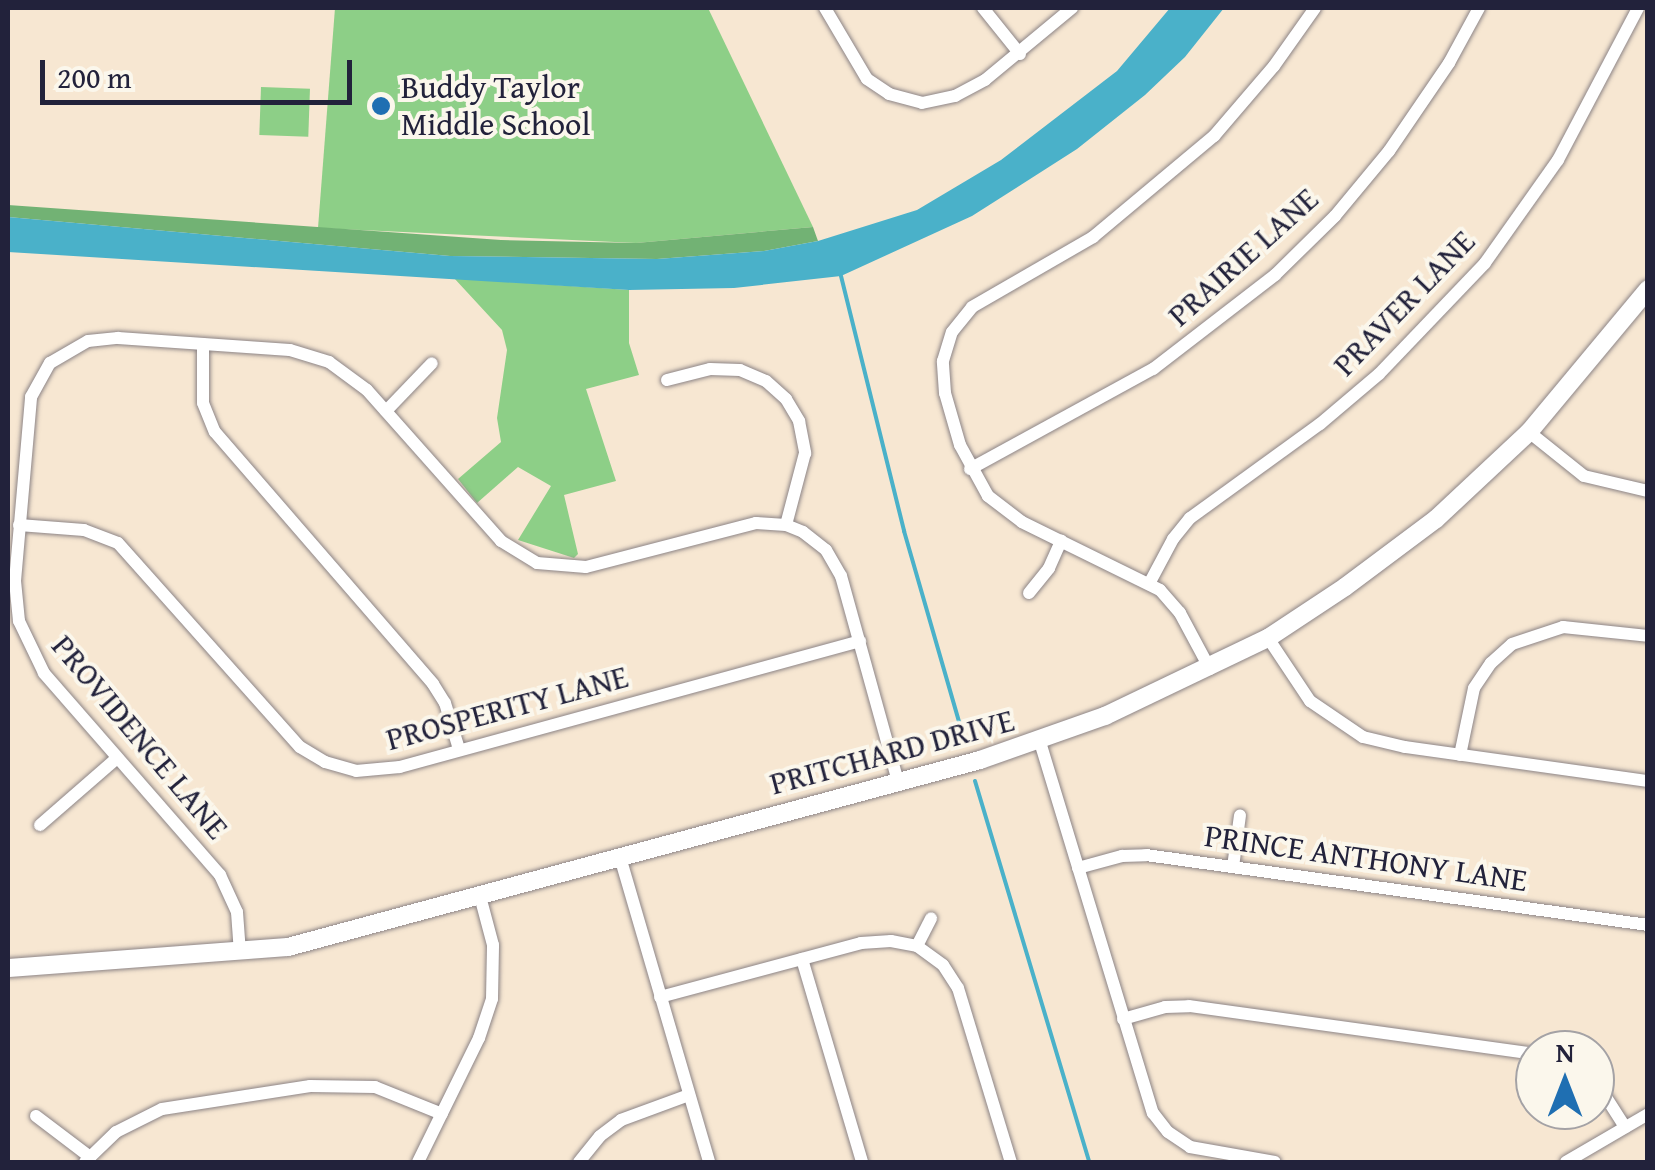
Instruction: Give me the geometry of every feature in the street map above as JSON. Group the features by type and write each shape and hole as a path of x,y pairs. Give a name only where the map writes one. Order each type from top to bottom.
{"street":[{"path":"825,8 862,73 881,90 905,100 930,102 955,96 1020,54 1072,8"},
{"path":"984,8 1020,54"},
{"path":"1210,669 1174,604 1149,584 1004,510 970,469 942,375 946,346 961,320 985,298 1093,237 1189,160 1242,106 1315,8"},
{"name":"PRAIRIE LANE","path":"970,469 1162,363 1275,275 1335,216 1396,142 1449,63 1479,8"},
{"name":"PRAVER LANE","path":"1149,584 1172,539 1190,518 1320,424 1434,320 1485,263 1558,160 1638,8"},
{"name":"PRITCHARD DRIVE","path":"8,968 240,953 303,943 1040,742 1210,669 1268,638 1345,588 1436,518 1529,432 1648,289"},
{"name":"PROVIDENCE LANE","path":"240,953 236,912 224,881 44,673 26,643 15,599 28,406 38,378 50,363 70,348 97,340 203,344 318,357 359,382 490,530 536,563 586,567 746,524 786,525"},
{"path":"203,344 203,403 215,432 433,684 446,703 459,749"},
{"path":"386,411 432,363"},
{"path":"668,380 731,368 757,376 786,398 800,420 805,453 786,525 812,538 832,558 860,642 898,782"},
{"path":"1529,432 1584,476 1648,491"},
{"name":"PROSPERITY LANE","path":"20,525 84,530 118,543 294,742 316,758 348,769 377,771 860,642"},
{"path":"1030,593 1050,568 1061,541"},
{"path":"1460,755 1474,688 1512,644 1563,627 1648,636"},
{"path":"1268,638 1304,694 1340,725 1381,742 1648,780"},
{"path":"1040,742 1150,1106 1168,1132 1197,1150 1275,1162"},
{"path":"40,825 117,758"},
{"path":"1233,867 1240,815"},
{"name":"PRINCE ANTHONY LANE","path":"1078,868 1137,855 1648,925"},
{"path":"620,857 710,1162"},
{"path":"418,1162 479,1038 492,999 493,945 480,896"},
{"path":"918,946 931,918"},
{"path":"660,997 872,941 918,946 943,965 958,988 1011,1162"},
{"path":"802,959 862,1162"},
{"path":"1123,1018 1170,1006 1189,1006 1515,1051"},
{"path":"36,1116 87,1160 116,1132 162,1109 310,1086 375,1087 442,1114"},
{"path":"580,1162 600,1136 622,1120 690,1095"},
{"path":"1615,1111 1625,1127"},
{"path":"1566,1162 1648,1114"}],"green space":[{"path":"335,8 708,8 813,227 636,243 318,228"},
{"path":"261,87 310,89 308,137 259,135"},
{"path":"8,205 501,240 636,243 813,227 818,241 764,251 657,259 450,256 8,217"},
{"path":"454,278 629,290 629,343 639,375 586,389 616,481 564,495 578,554 574,558 518,540 551,486 518,467 477,503 458,479 501,442 497,418 507,350 502,330"}],"water":[{"path":"1170,8 1224,8 1185,57 1077,149 972,216 841,276 734,288 629,290 8,252 8,217 450,256 657,259 764,251 818,241 917,210 1001,160 1117,71"}],"waterway":[{"path":"841,276 904,531 965,743"},
{"path":"975,781 1089,1162"}],"place":[{"name":"Buddy Taylor Middle School","path":"381,106"}]}
